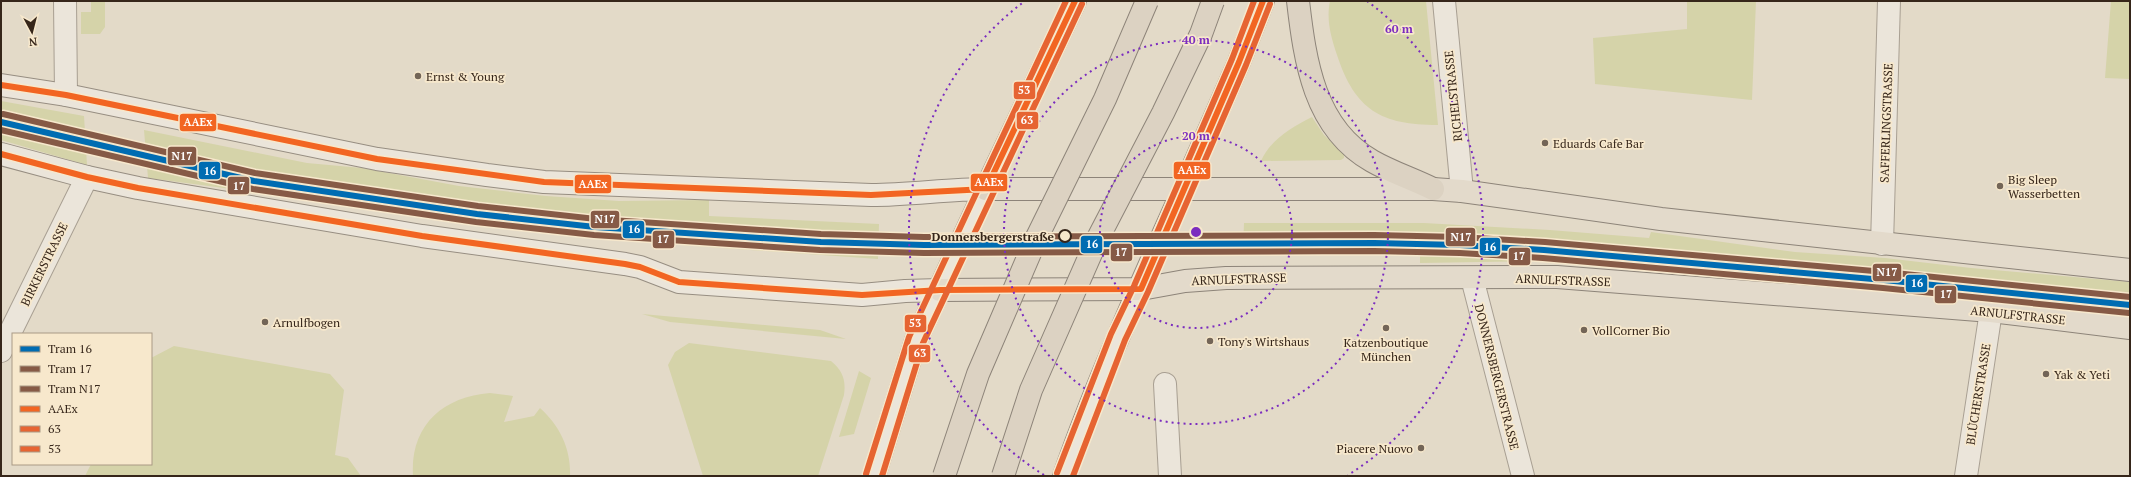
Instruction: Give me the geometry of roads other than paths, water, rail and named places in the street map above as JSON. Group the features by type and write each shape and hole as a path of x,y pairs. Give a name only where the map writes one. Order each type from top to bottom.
{"highway":[{"path":"986,189 1076,1"},
{"path":"944,476 981,367 1036,239 1106,99 1147,1"},
{"path":"1003,476 1031,390 1096,242 1163,113 1201,34 1213,1"},
{"path":"1183,190 1239,62 1263,1"},
{"path":"1298,1 1309,71 1320,104 1336,130 1350,145 1372,160 1433,189"}],"main road":[{"path":"66,1 66,95"},
{"name":"RICHELSTRASSE","path":"1444,1 1462,191"},
{"name":"SAFFERLINGSTRASSE","path":"1882,244 1889,1"},
{"path":"1,85 66,95 377,159 544,182 871,195 899,195 966,189 1433,189 1462,191 1661,219 2130,270"},
{"name":"ARNULFSTRASSE","path":"1,154 86,177 138,188 332,221 626,264 640,267 679,282 862,295 940,290 1141,289 1185,282 1226,278 1569,278 1991,311 2130,328"},
{"name":"BIRKERSTRASSE","path":"1,351 86,177"},
{"path":"874,476 916,340 986,189"},
{"path":"1064,476 1118,337 1141,289 1183,190"},
{"name":"DONNERSBERGERSTRASSE","path":"1472,278 1523,476"},
{"name":"BLÜCHERSTRASSE","path":"1966,476 1991,311"},
{"path":"1165,384 1170,476"}],"tram line":[{"name":"N17","path":"3,114 255,173 478,206 596,219 821,234 924,237 1374,235 1460,237 1545,242 1885,272 2130,297"},
{"name":"16","path":"1,122 254,181 477,214 595,227 821,242 924,245 1374,243 1460,245 1544,250 1884,280 2130,305"},
{"name":"17","path":"1,130 253,189 476,222 594,235 820,250 924,253 1374,251 1460,253 1543,258 1883,288 2129,313"}],"place":[{"name":"Ernst & Young","path":"418,76"},
{"name":"Eduards Cafe Bar","path":"1545,143"},
{"name":"Big Sleep Wasserbetten","path":"2000,186"},
{"name":"Donnersbergerstraße","path":"1065,236"},
{"name":"Arnulfbogen","path":"265,322"},
{"name":"Katzenboutique München","path":"1386,328"},
{"name":"VollCorner Bio","path":"1584,330"},
{"name":"Tony's Wirtshaus","path":"1210,341"},
{"name":"Yak & Yeti","path":"2046,374"},
{"name":"Piacere Nuovo","path":"1421,448"}]}
